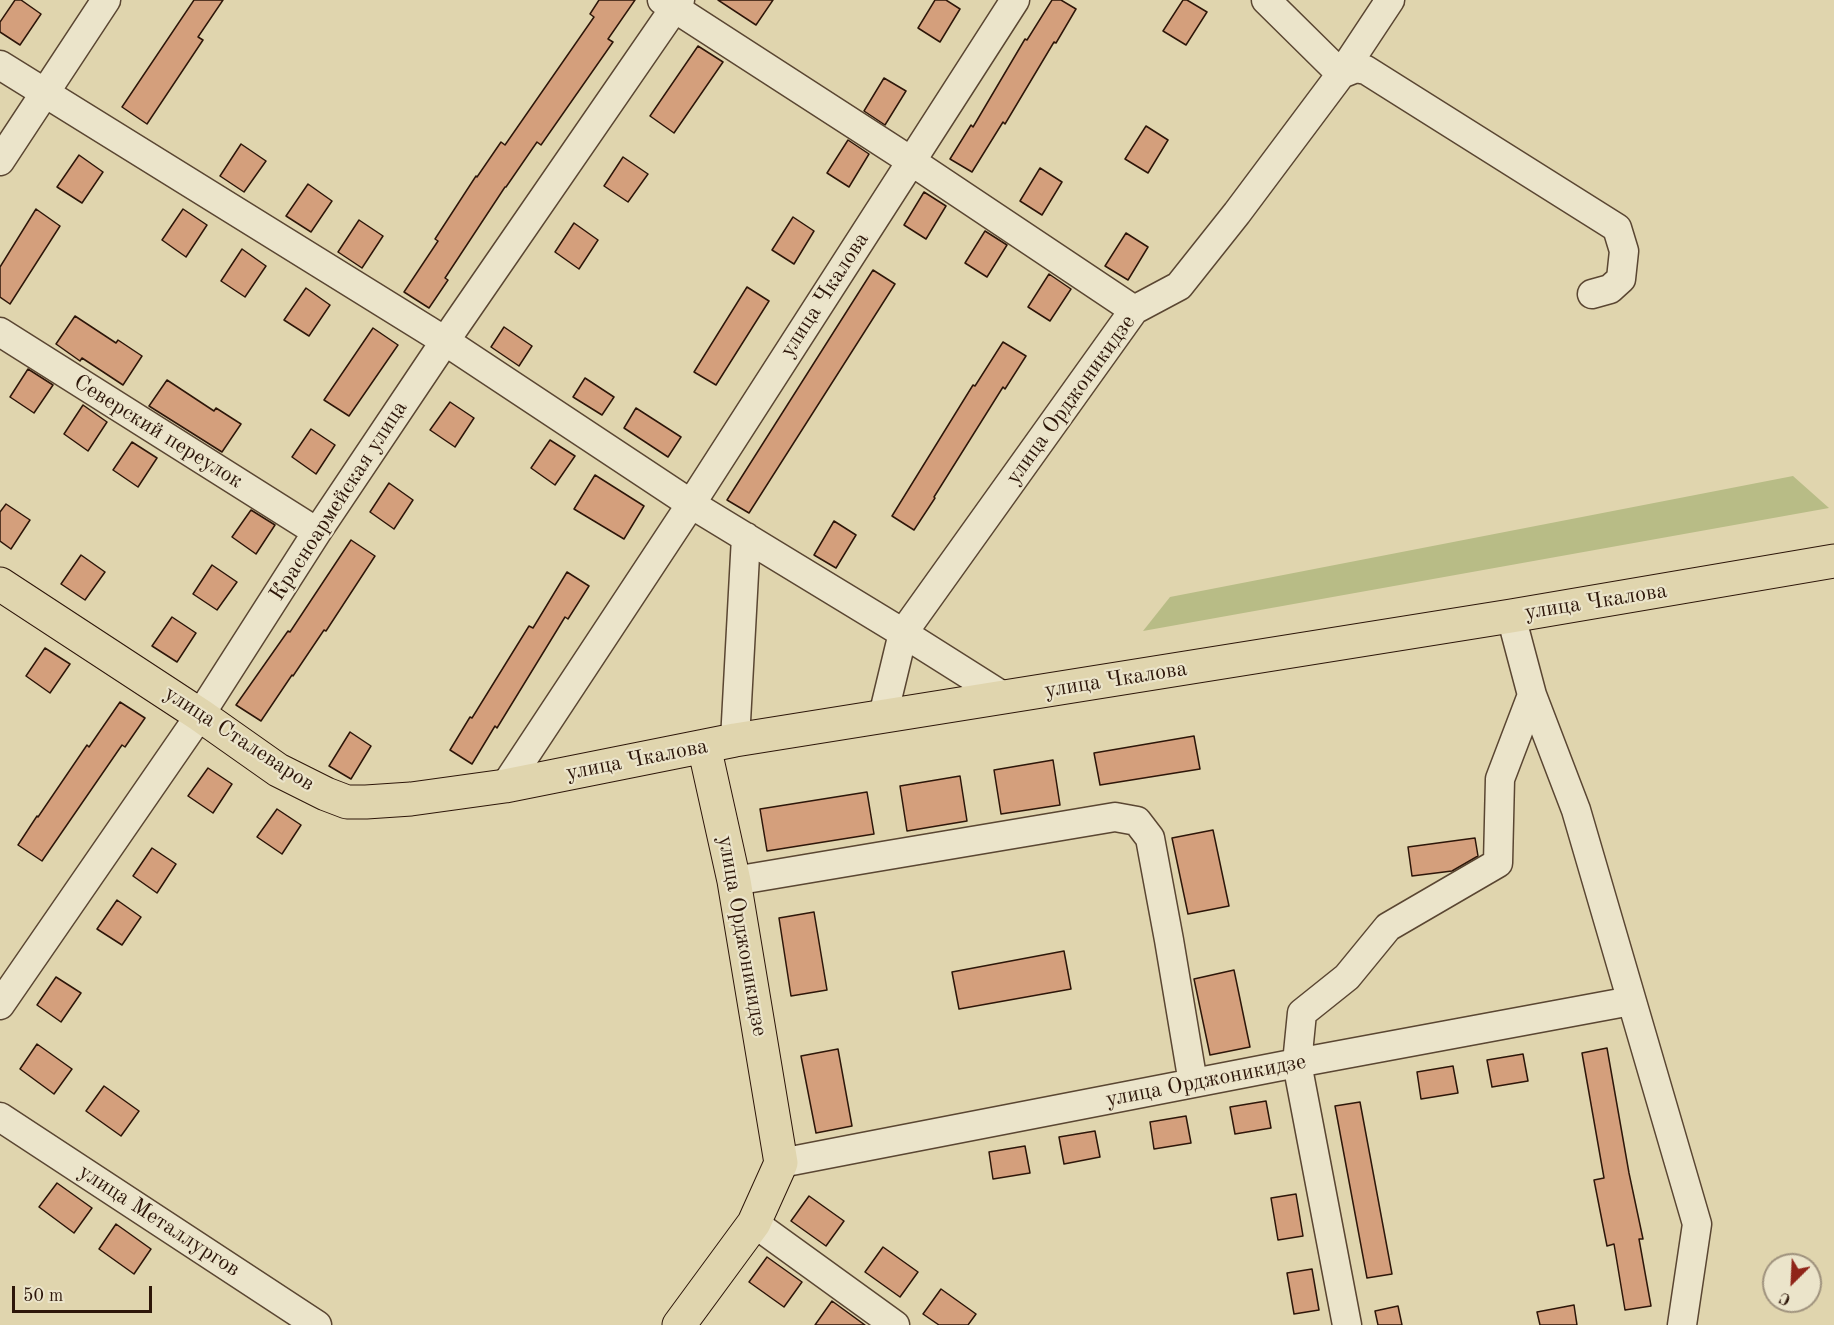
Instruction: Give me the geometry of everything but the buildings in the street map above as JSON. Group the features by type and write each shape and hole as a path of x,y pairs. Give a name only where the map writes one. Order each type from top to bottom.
{"main road":[{"name":"улица Чкалова","path":"505,786 720,743 1511,616 1834,561"},
{"name":"улица Сталеваров","path":"0,584 200,715 278,770 326,794 347,802 411,799 505,786"},
{"name":"улица Орджоникидзе","path":"720,743 734,881 781,1163"},
{"path":"679,1325 754,1223 781,1163"}],"street":[{"path":"0,161 106,0"},
{"name":"улица Чкалова","path":"505,786 691,504 1015,0"},
{"path":"1266,0 1341,74 1356,68 1366,70 1617,228 1623,251 1620,279 1610,289 1592,294"},
{"name":"улица Орджоникидзе","path":"883,716 903,633 1134,310 1179,286 1341,74 1390,0"},
{"path":"672,3 1134,310"},
{"name":"Красноармейская улица","path":"0,1005 200,715 317,532 672,3"},
{"path":"0,65 445,341 691,504 1006,698"},
{"name":"Северский переулок","path":"0,332 317,532"},
{"path":"720,743 746,537"},
{"path":"1511,616 1532,695 1576,810 1697,1224 1682,1325"},
{"path":"1347,1325 1297,1063 1302,1013 1347,977 1388,927 1498,863 1500,779 1532,695"},
{"path":"734,881 1115,817 1137,821 1150,838 1193,1083"},
{"name":"улица Орджоникидзе","path":"781,1163 1631,1001"},
{"name":"улица Металлургов","path":"0,1117 302,1321"},
{"path":"754,1223 895,1325"}],"green space":[{"path":"1793,476 1829,508 1143,631 1170,597"}]}
